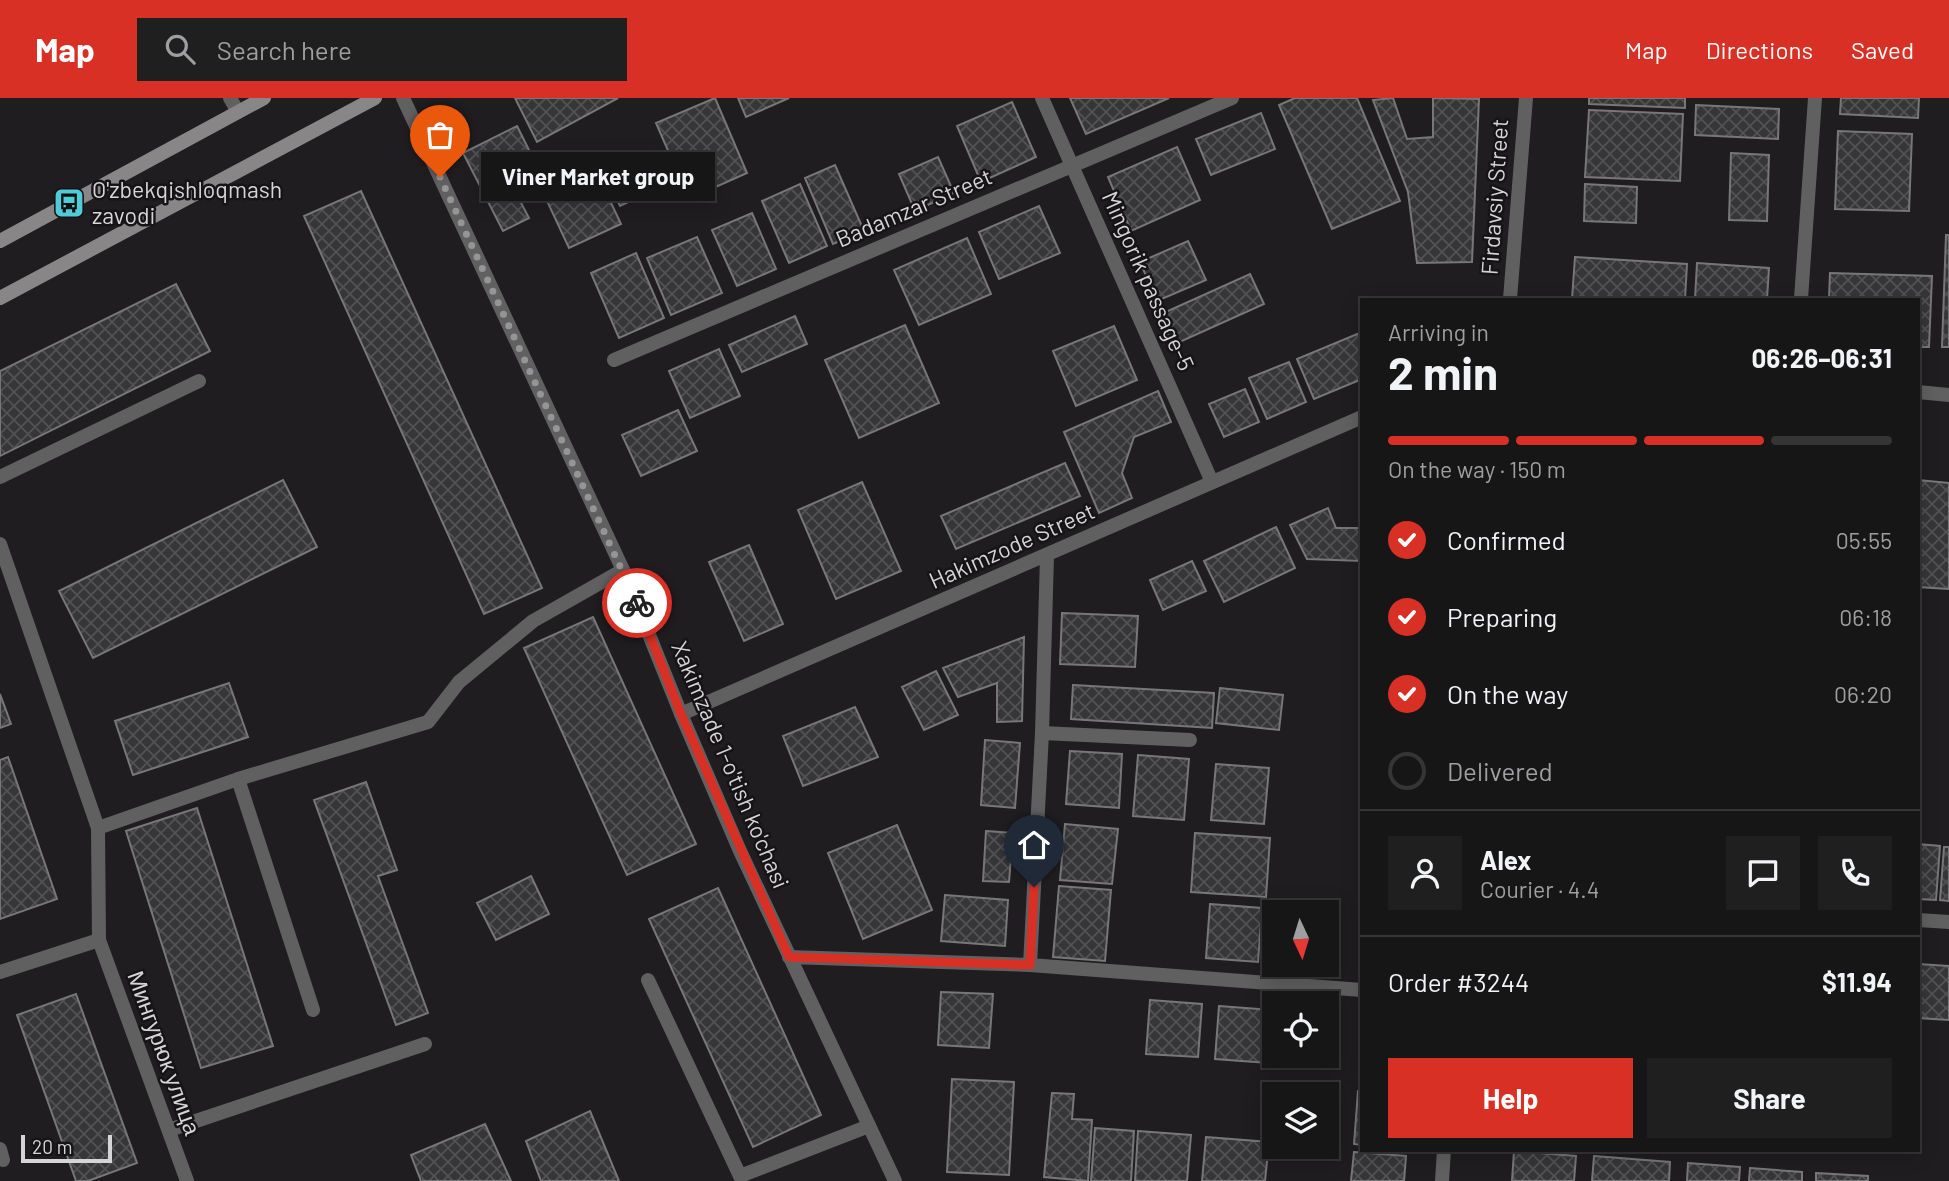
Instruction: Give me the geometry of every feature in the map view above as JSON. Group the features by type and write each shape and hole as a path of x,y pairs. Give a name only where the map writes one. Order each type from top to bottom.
{"main road":[{"path":"0,240 264,98"},
{"path":"0,298 375,98"}],"street":[{"path":"230,98 238,112"},
{"name":"Xakimzade 1-o'tish ko'chasi","path":"403,98 623,570 681,714 789,957 895,1181"},
{"name":"Mingorik passage-5","path":"1042,98 1212,482"},
{"name":"Badamzar Street","path":"614,360 1232,98"},
{"name":"Firdavsiy Street","path":"1510,298 1526,98"},
{"path":"1801,298 1815,98"},
{"path":"0,477 199,381"},
{"path":"1920,392 1949,395"},
{"name":"Hakimzode Street","path":"681,714 1360,418"},
{"name":"Мингурюк улица","path":"0,544 98,828 99,940 187,1181"},
{"path":"1030,965 1042,733 1047,556"},
{"path":"98,828 238,779 428,722 459,682 533,621 623,570"},
{"path":"1042,733 1190,740"},
{"path":"238,779 313,1010"},
{"path":"1920,920 1949,922"},
{"path":"0,972 99,940"},
{"path":"789,957 1030,965 1360,990"},
{"path":"648,980 740,1176 869,1126"},
{"path":"169,1130 425,1044"},
{"path":"1442,1181 1444,1152"}],"building":[{"path":"515,98 618,98 537,142"},
{"path":"715,98 747,173 689,199 656,123"},
{"path":"738,98 789,98 746,117"},
{"path":"1070,98 1169,98 1086,134"},
{"path":"1295,98 1357,98 1400,201 1332,229 1279,105"},
{"path":"1393,98 1407,139 1433,137 1433,98 1479,99 1472,262 1417,263 1408,192 1373,100"},
{"path":"1589,98 1685,98 1685,108 1589,104"},
{"path":"1841,98 1919,98 1918,118 1840,114"},
{"path":"1012,102 1036,157 981,182 957,126"},
{"path":"1696,105 1779,109 1778,139 1695,135"},
{"path":"1589,110 1683,114 1680,181 1585,177"},
{"path":"1261,113 1275,149 1211,175 1196,139"},
{"path":"517,126 531,154 503,168 529,218 503,231 463,153"},
{"path":"1838,131 1912,134 1909,211 1835,209"},
{"path":"1177,147 1200,200 1131,231 1108,177"},
{"path":"655,151 669,183 620,206 605,174"},
{"path":"1731,153 1769,155 1767,221 1729,220"},
{"path":"938,157 954,193 915,211 899,174"},
{"path":"835,165 864,231 833,244 805,178"},
{"path":"599,177 621,224 569,248 547,201"},
{"path":"800,184 827,246 789,263 762,201"},
{"path":"1585,184 1637,187 1636,223 1584,221"},
{"path":"361,191 542,588 484,614 304,216"},
{"path":"1039,206 1060,253 999,279 979,232"},
{"path":"752,213 776,269 737,286 712,230"},
{"path":"1946,235 1949,235 1949,347 1942,347"},
{"path":"697,237 722,293 671,315 647,258"},
{"path":"967,238 991,294 919,325 894,270"},
{"path":"1188,241 1206,280 1157,301 1140,262"},
{"path":"636,253 664,318 619,338 591,273"},
{"path":"1575,257 1687,264 1685,298 1572,298"},
{"path":"1697,263 1769,268 1767,298 1695,298"},
{"path":"1830,273 1932,276 1929,347 1920,347 1920,298 1829,298"},
{"path":"1250,274 1264,304 1173,345 1159,315"},
{"path":"176,284 210,351 0,456 0,371"},
{"path":"795,316 807,344 742,372 729,345"},
{"path":"905,325 939,403 859,438 825,360"},
{"path":"1114,326 1137,380 1076,406 1053,351"},
{"path":"1360,333 1360,380 1314,399 1297,359"},
{"path":"719,349 740,396 690,418 669,371"},
{"path":"1289,362 1306,402 1267,419 1249,378"},
{"path":"1245,389 1259,422 1224,437 1209,404"},
{"path":"1158,391 1171,422 1134,437 1122,473 1132,498 1099,513 1064,432"},
{"path":"678,410 697,451 641,476 622,435"},
{"path":"1065,463 1080,496 956,549 941,516"},
{"path":"283,480 317,547 93,658 59,591"},
{"path":"1920,480 1949,483 1949,589 1920,587"},
{"path":"862,482 901,571 836,599 798,510"},
{"path":"1328,508 1336,528 1360,528 1360,561 1307,559 1290,525"},
{"path":"1276,527 1295,568 1224,602 1204,561"},
{"path":"749,545 783,624 744,641 709,562"},
{"path":"1192,561 1206,591 1163,610 1150,580"},
{"path":"1062,613 1138,616 1135,667 1060,664"},
{"path":"593,617 696,844 627,875 524,648"},
{"path":"1024,637 1022,721 997,722 997,683 958,697 943,668"},
{"path":"936,671 958,715 924,730 902,687"},
{"path":"229,683 248,737 133,775 115,721"},
{"path":"1073,685 1214,693 1212,728 1071,719"},
{"path":"1220,688 1283,695 1279,730 1216,723"},
{"path":"0,694 11,724 0,728"},
{"path":"855,707 878,757 803,786 783,736"},
{"path":"985,740 1020,743 1015,808 981,805"},
{"path":"1070,751 1122,754 1119,808 1066,804"},
{"path":"1138,755 1189,759 1184,820 1133,816"},
{"path":"8,757 57,899 0,919 0,760"},
{"path":"1216,764 1269,768 1264,824 1211,820"},
{"path":"366,782 397,870 378,876 428,1013 396,1025 314,800"},
{"path":"197,808 273,1046 201,1068 126,831"},
{"path":"1065,824 1118,829 1112,884 1060,880"},
{"path":"897,825 932,910 863,939 828,853"},
{"path":"986,831 1013,833 1009,882 983,881"},
{"path":"1195,833 1270,838 1266,897 1191,892"},
{"path":"1920,844 1940,846 1936,900 1920,899"},
{"path":"1944,847 1949,847 1949,901 1940,900"},
{"path":"531,876 549,914 496,940 477,903"},
{"path":"1059,886 1111,890 1105,961 1053,957"},
{"path":"718,888 821,1115 753,1147 649,919"},
{"path":"945,895 1008,900 1005,946 941,941"},
{"path":"1210,904 1262,908 1258,962 1206,958"},
{"path":"1920,964 1949,966 1949,1020 1920,1018"},
{"path":"941,992 993,994 989,1048 938,1045"},
{"path":"76,994 137,1163 88,1181 76,1181 17,1015"},
{"path":"1150,1000 1202,1004 1198,1057 1146,1054"},
{"path":"1219,1006 1262,1009 1262,1063 1215,1059"},
{"path":"952,1079 1014,1082 1009,1175 947,1172"},
{"path":"1358,1091 1360,1091 1360,1145 1354,1144"},
{"path":"1052,1093 1074,1094 1072,1119 1092,1120 1088,1181 1044,1177"},
{"path":"590,1111 619,1181 541,1181 526,1141"},
{"path":"485,1124 511,1181 421,1181 411,1155"},
{"path":"1095,1128 1134,1131 1131,1181 1091,1181"},
{"path":"1138,1131 1191,1135 1187,1181 1135,1181"},
{"path":"1206,1137 1262,1141 1262,1159 1267,1159 1265,1181 1202,1181"},
{"path":"1354,1152 1406,1156 1404,1181 1351,1181"},
{"path":"1514,1152 1576,1156 1574,1181 1512,1181"},
{"path":"1594,1156 1670,1162 1669,1181 1592,1181"},
{"path":"1688,1163 1740,1167 1739,1181 1687,1181"},
{"path":"1750,1168 1802,1172 1802,1181 1749,1181"},
{"path":"1816,1173 1868,1176 1868,1181 1816,1181"}],"way so far":[{"path":"440,177 637,603"}],"place":[{"name":"Viner Market group","path":"440,177"},
{"name":"O'zbekqishloqmash zavodi","path":"69,203"}],"route":[{"path":"637,603 681,714 789,957 1030,965 1034,887"}]}
